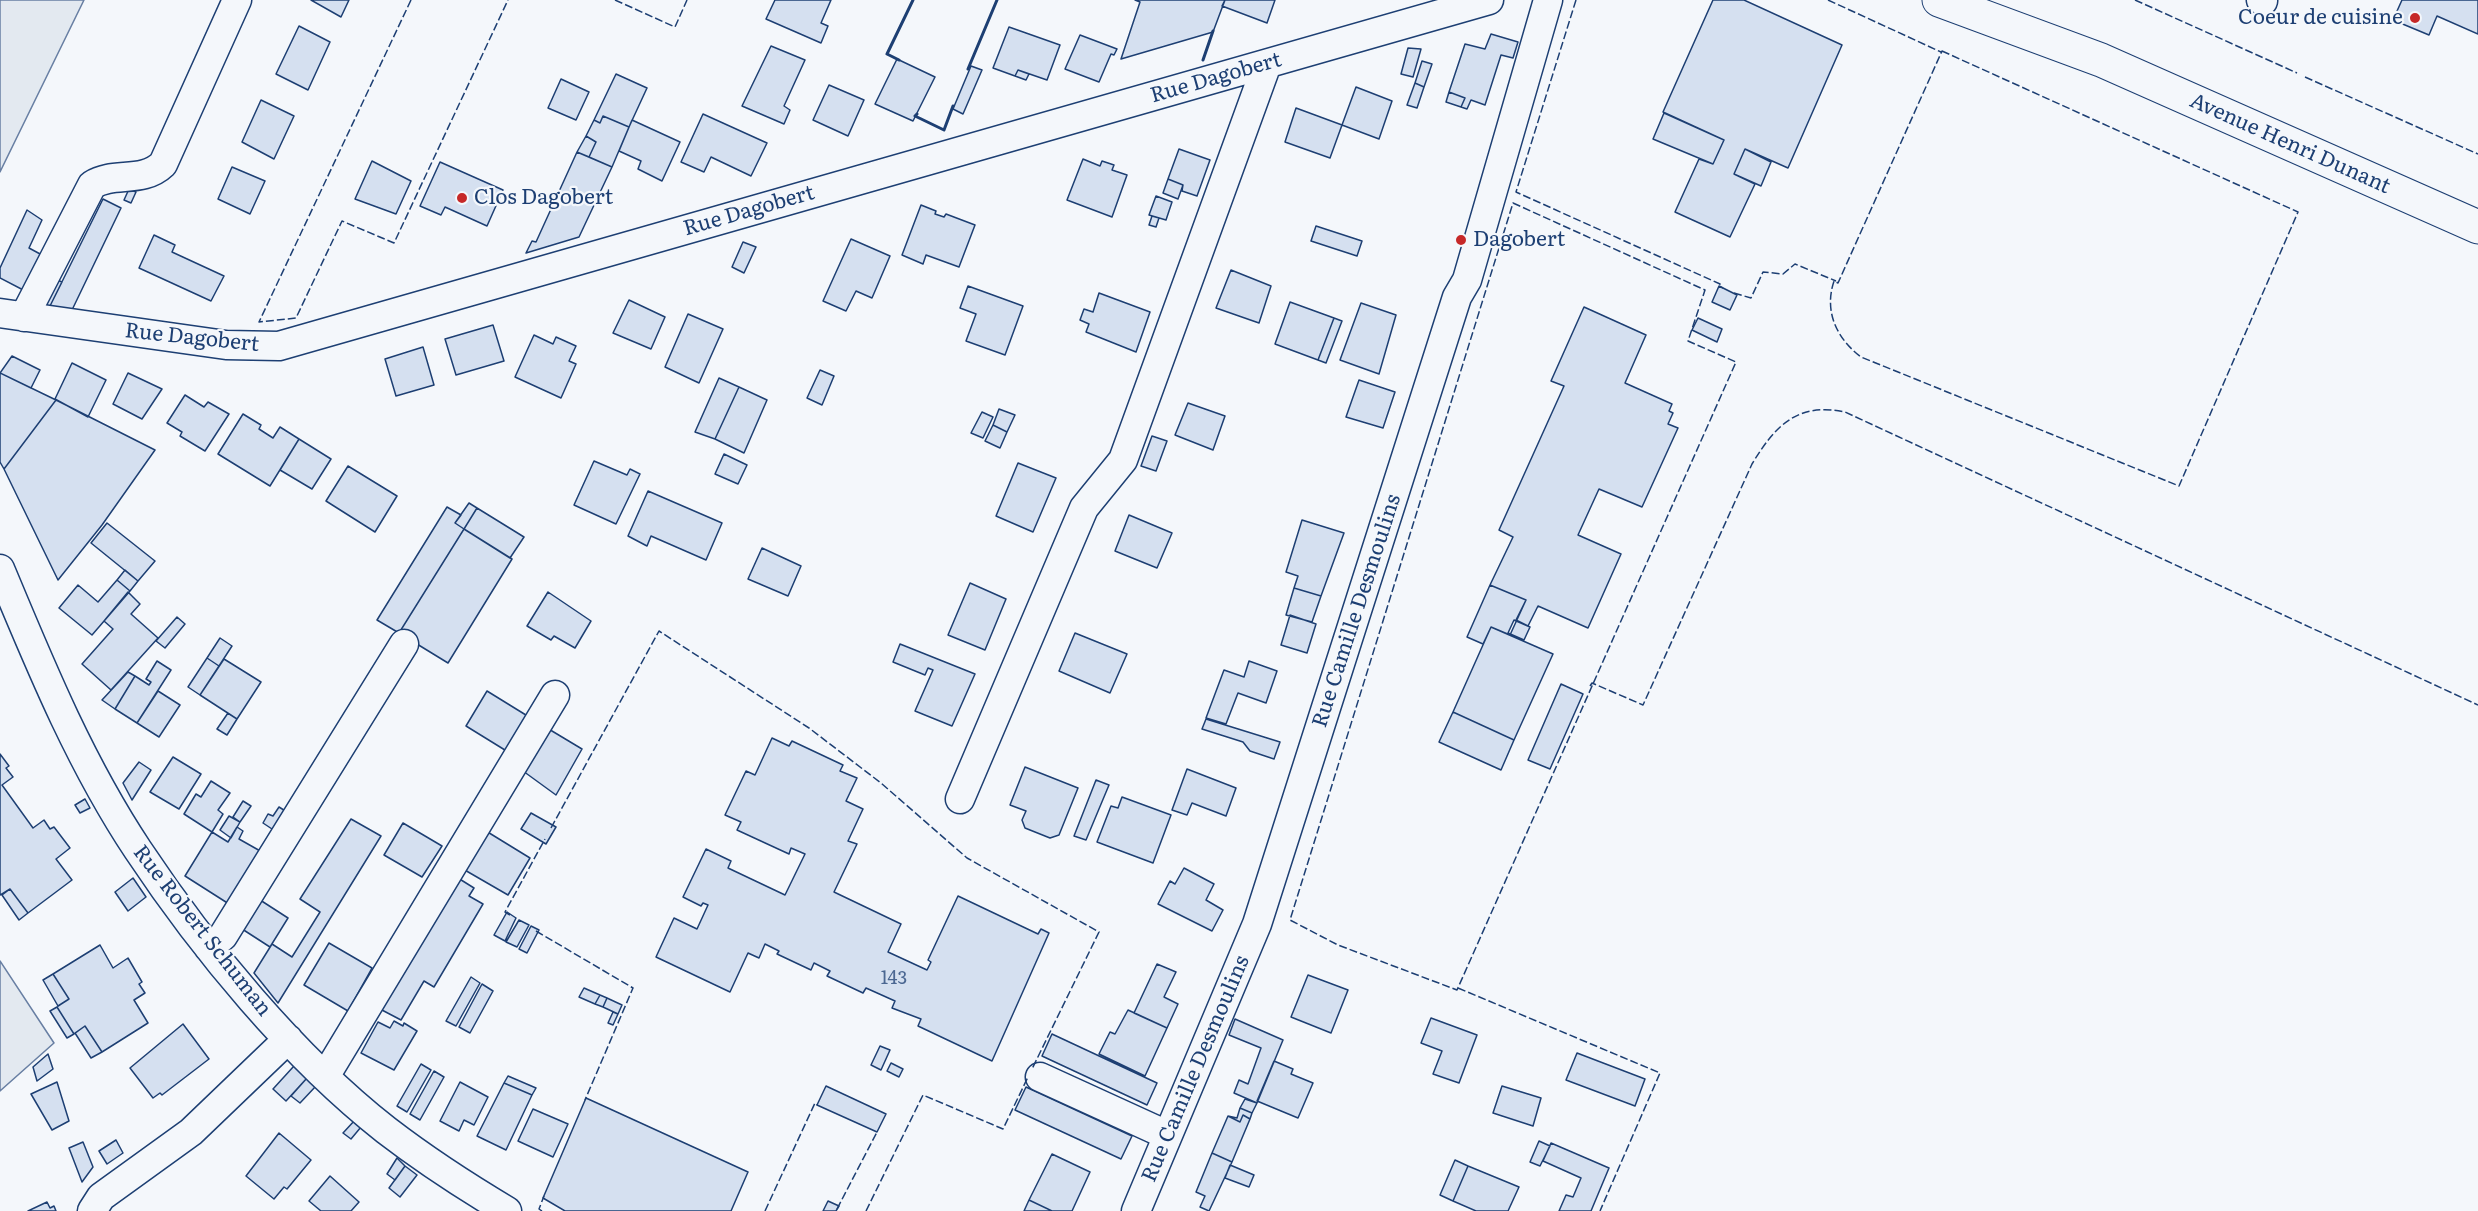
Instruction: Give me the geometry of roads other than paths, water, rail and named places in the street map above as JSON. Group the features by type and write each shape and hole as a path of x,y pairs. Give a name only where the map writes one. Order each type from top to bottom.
{"main road":[{"name":"Avenue Henri Dunant","path":"1939,0 2101,60 2478,227"},
{"name":"Avenue Henri Dunant","path":"1995,0 2101,60"}],"street":[{"path":"12,315 92,186 102,180 141,177 163,164 237,0"},
{"name":"Rue Dagobert","path":"12,315 226,345 279,346 1489,0"},
{"name":"Rue Camille Desmoulins","path":"1136,1211 1257,924 1454,309 1467,280 1548,0"},
{"path":"960,799 1084,508 1123,460 1267,64"},
{"name":"Rue Robert Schuman","path":"0,569 47,680 87,762 137,849 209,948 288,1040 385,1129 449,1176 507,1211"},
{"path":"209,948 223,936 404,644"},
{"path":"326,1075 555,695"},
{"path":"92,1211 101,1197 192,1132 288,1040"},
{"path":"1040,1077 1167,1135"}],"place":[{"name":"Coeur de cuisine","path":"2415,18"},
{"name":"Clos Dagobert","path":"462,198"},
{"name":"Dagobert","path":"1461,240"}]}
